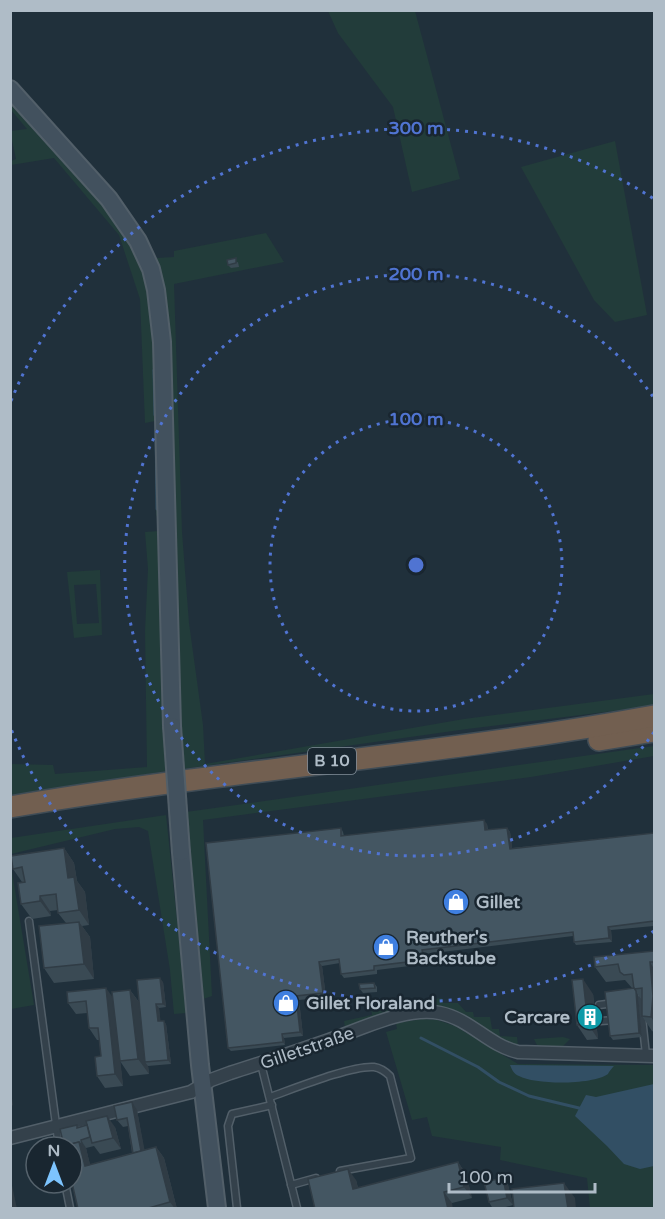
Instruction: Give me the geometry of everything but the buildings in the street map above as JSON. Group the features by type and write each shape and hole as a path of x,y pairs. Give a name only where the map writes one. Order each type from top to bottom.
{"highway":[{"name":"B 10","path":"10,807 233,774 561,732 654,716"},
{"name":"B 10","path":"10,822 142,801 533,750 654,731"}],"main road":[{"path":"10,89 117,209 146,255 156,290 162,342 172,726 200,1065 217,1209"}],"street":[{"name":"Gilletstraße","path":"10,1138 191,1092 230,1073 391,1018 421,1011 455,1017 499,1046 518,1052 650,1056"}],"lane":[{"path":"29,921 58,1135"},
{"path":"630,1000 640,999 650,1056"},
{"path":"599,1005 620,1002"},
{"path":"602,1021 642,1017"},
{"path":"261,1064 297,1209"},
{"path":"270,1097 356,1069 374,1067 390,1076 411,1158 330,1174"},
{"path":"237,1209 228,1126 230,1117 232,1114 272,1105"},
{"path":"291,1185 320,1176"}],"green space":[{"path":"328,11 415,11 460,179 412,192 393,107 338,33"},
{"path":"11,96 103,201 143,264 154,307 161,515 156,516 155,421 145,423 140,299 119,235 54,158 11,165 11,161 16,159 10,131 27,129 11,110"},
{"path":"615,141 647,315 615,322 594,300 521,167"},
{"path":"266,233 284,262 174,284 182,532 189,623 203,725 205,764 464,719 654,694 654,706 467,729 183,769 154,263 157,258 174,257 174,251"},
{"path":"159,531 167,771 11,796 11,764 53,765 55,774 147,767 145,631 148,569 145,532"},
{"path":"100,570 102,635 74,638 67,572","holes":["96,584 99,623 77,624 74,585"]},
{"path":"654,746 654,756 531,777 203,820 212,996 203,999 186,812"},
{"path":"166,815 186,1013 174,1014 170,970 148,831 139,827 115,829 11,854 11,838"},
{"path":"11,866 34,1005 10,1009"},
{"path":"442,998 443,1003 458,1003 466,1012 473,1012 474,1017 490,1017 492,1029 499,1029 500,1036 517,1037 518,1046 414,1007 414,1001"},
{"path":"401,1003 401,1010 345,1028 344,1021 372,1015 371,1007"},
{"path":"422,1019 437,1020 455,1026 518,1064 654,1065 654,1208 590,1208 587,1178 500,1160 501,1147 432,1136 427,1117 412,1120 386,1032 397,1029 396,1023"},
{"path":"563,1037 570,1039 562,1047 538,1047 534,1039"}],"water":[{"path":"510,1065 614,1066 608,1074 601,1078 577,1082 550,1082 527,1079 516,1074"},
{"path":"654,1084 654,1166 640,1169 624,1164 575,1116 586,1095 596,1097"}],"waterway":[{"path":"154,370 155,415"},
{"path":"156,424 157,509"},
{"path":"421,1038 478,1067 499,1082 529,1096 579,1108"}],"place":[{"name":"Gillet","path":"456,902"},
{"name":"Reuther's Backstube","path":"386,947"},
{"name":"Gillet Floraland","path":"286,1003"},
{"name":"Carcare","path":"590,1017"}]}
